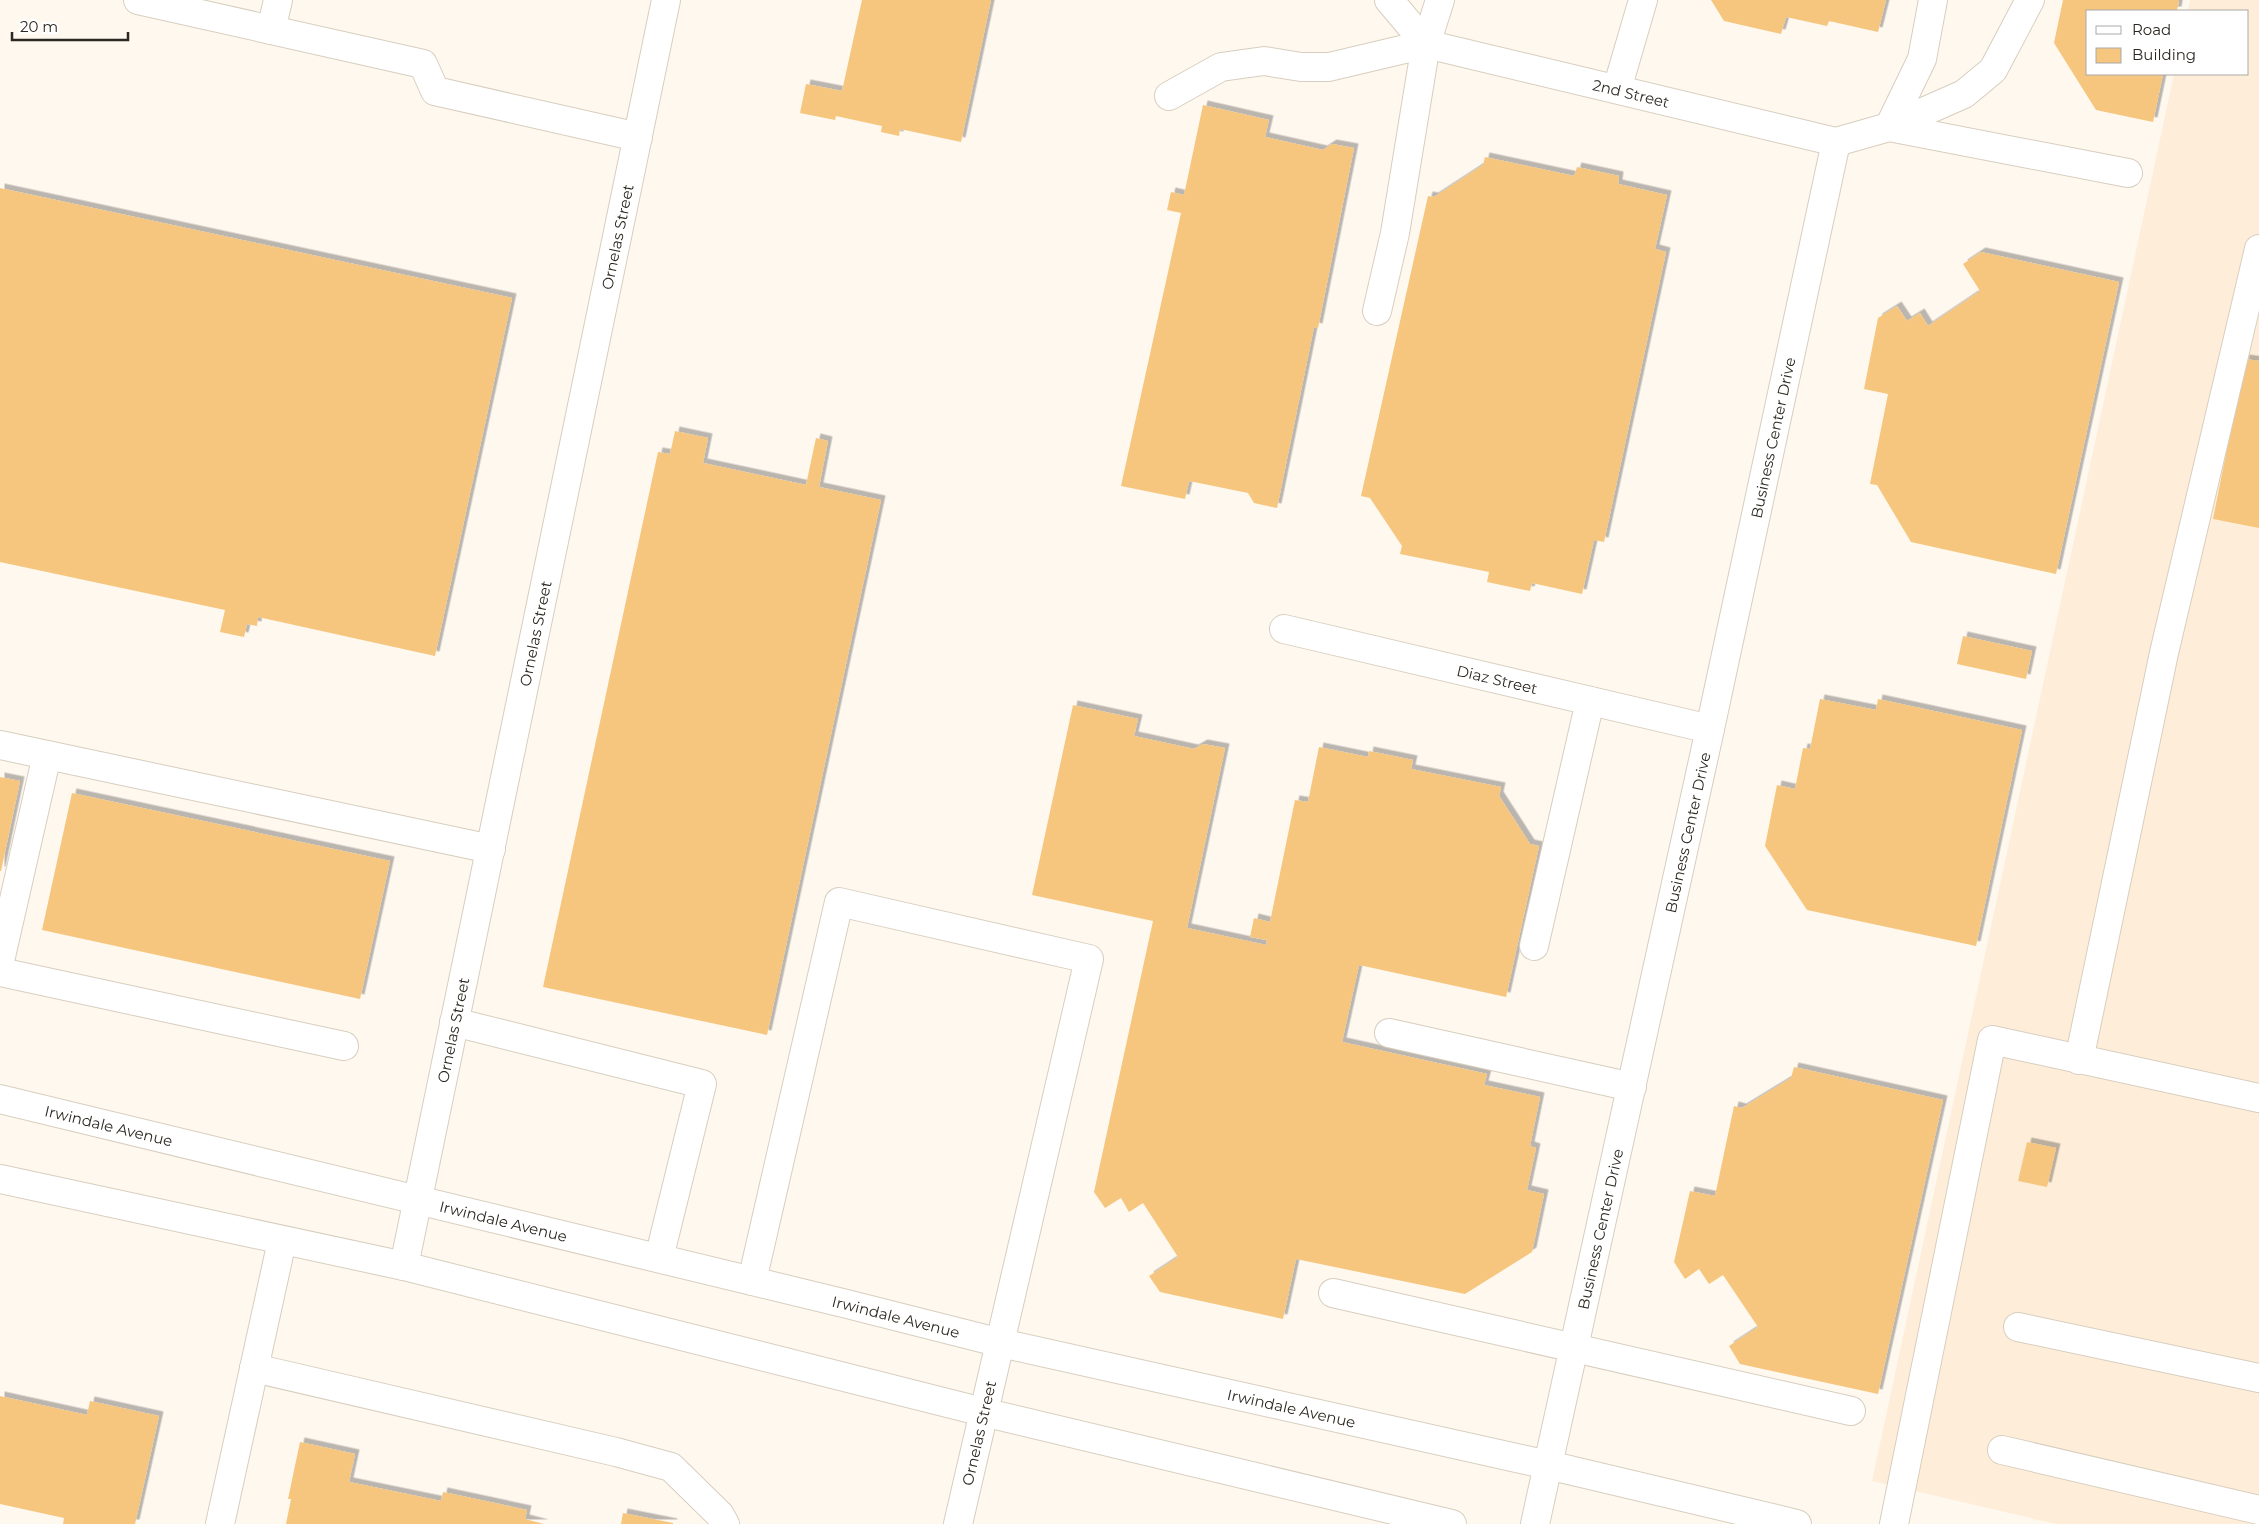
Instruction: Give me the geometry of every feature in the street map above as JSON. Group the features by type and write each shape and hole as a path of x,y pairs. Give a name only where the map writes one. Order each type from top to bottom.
{"street":[{"path":"138,0 423,64 435,91 638,137"},
{"path":"270,30 278,0"},
{"name":"Ornelas Street","path":"404,1266 666,0"},
{"path":"1389,0 1426,44"},
{"path":"1378,311 1395,233 1426,44 1440,0"},
{"path":"1617,89 1643,0"},
{"path":"1889,127 1922,59 1933,0"},
{"path":"1836,142 1889,127 1964,94 1993,70 2030,0"},
{"path":"1169,96 1221,66 1264,61 1301,67 1329,67 1426,44"},
{"name":"2nd Street","path":"1426,44 1836,142"},
{"path":"1889,127 2128,173"},
{"name":"Business Center Drive","path":"1535,1524 1710,729 1836,142"},
{"path":"2079,1060 2164,653 2259,249"},
{"name":"Diaz Street","path":"1284,629 1710,729"},
{"path":"1534,946 1590,701"},
{"path":"0,745 491,849"},
{"path":"0,961 47,755"},
{"name":"Ornelas Street","path":"752,1281 839,902 1089,959 958,1524"},
{"path":"0,972 344,1046"},
{"path":"454,1022 702,1084 659,1258"},
{"path":"1389,1033 1632,1087"},
{"path":"1894,1524 1992,1040 2259,1098"},
{"name":"Irwindale Avenue","path":"0,1099 659,1258 1001,1343 1548,1465 1796,1524"},
{"path":"0,1179 404,1266 983,1412 1452,1524"},
{"path":"220,1524 282,1241"},
{"path":"1333,1293 1851,1411"},
{"path":"2018,1327 2259,1378"},
{"path":"254,1368 616,1452 671,1467 720,1515 725,1524"},
{"path":"2002,1450 2259,1510"}],"shaded area":[{"path":"2190,0 2259,0 2259,1524 2056,1524 1872,1481 2174,75 2249,75 2249,10 2188,10"}],"building":[{"path":"862,0 991,0 961,142 900,129 899,136 881,132 882,126 836,116 835,120 800,113 806,84 842,91"},
{"path":"1711,0 1886,0 1878,32 1829,21 1827,26 1786,17 1781,34 1724,21"},
{"path":"2063,0 2179,0 2177,10 2086,10 2086,75 2163,75 2153,122 2096,110 2054,43"},
{"path":"1203,105 1269,120 1265,137 1323,150 1332,144 1354,148 1318,328 1314,327 1277,508 1254,503 1248,493 1189,481 1185,499 1121,486 1181,213 1167,210 1171,192 1184,195"},
{"path":"1485,157 1574,176 1577,167 1619,176 1618,184 1667,195 1655,249 1666,252 1604,542 1594,540 1582,594 1532,583 1530,591 1487,582 1489,572 1400,554 1402,546 1370,498 1361,496 1428,196 1434,197 1483,165"},
{"path":"0,188 512,298 435,656 258,617 257,626 247,624 244,637 220,632 225,610 0,562"},
{"path":"1981,252 2119,282 2056,574 1911,542 1877,485 1870,484 1888,394 1864,389 1878,318 1897,306 1907,321 1920,313 1928,326 1980,291 1963,264"},
{"path":"2245,359 2259,361 2259,528 2213,519"},
{"path":"675,431 708,438 703,463 806,485 816,438 828,441 819,487 881,500 767,1035 543,987 658,452 670,454"},
{"path":"1963,636 2032,651 2026,679 1957,664"},
{"path":"1820,699 1876,710 1878,699 2022,730 1976,946 1807,910 1765,846 1777,785 1795,789 1803,748 1810,749"},
{"path":"1073,705 1138,719 1134,736 1194,749 1203,744 1225,748 1187,928 1266,945 1267,940 1250,937 1254,918 1270,922 1295,800 1308,802 1319,747 1368,757 1369,751 1413,760 1411,769 1501,787 1499,796 1530,844 1539,846 1506,997 1359,965 1342,1042 1487,1074 1484,1085 1540,1097 1530,1146 1536,1148 1527,1190 1544,1194 1532,1252 1465,1294 1296,1259 1283,1319 1160,1292 1149,1276 1178,1257 1143,1203 1129,1212 1121,1198 1105,1208 1094,1192 1153,921 1032,895"},
{"path":"0,777 20,781 1,871 0,871"},
{"path":"72,793 390,861 360,999 42,930"},
{"path":"1794,1067 1943,1100 1878,1394 1740,1364 1729,1346 1758,1327 1723,1275 1709,1284 1699,1269 1685,1279 1674,1262 1690,1191 1715,1196 1734,1106 1742,1108 1791,1078"},
{"path":"2027,1142 2056,1148 2047,1187 2018,1181"},
{"path":"0,1396 87,1415 90,1401 159,1416 135,1524 63,1524 64,1518 0,1504"},
{"path":"300,1442 355,1454 349,1482 441,1501 443,1492 527,1510 525,1519 544,1524 286,1524 291,1499 288,1499"},
{"path":"623,1513 673,1523 673,1524 621,1524"}]}
